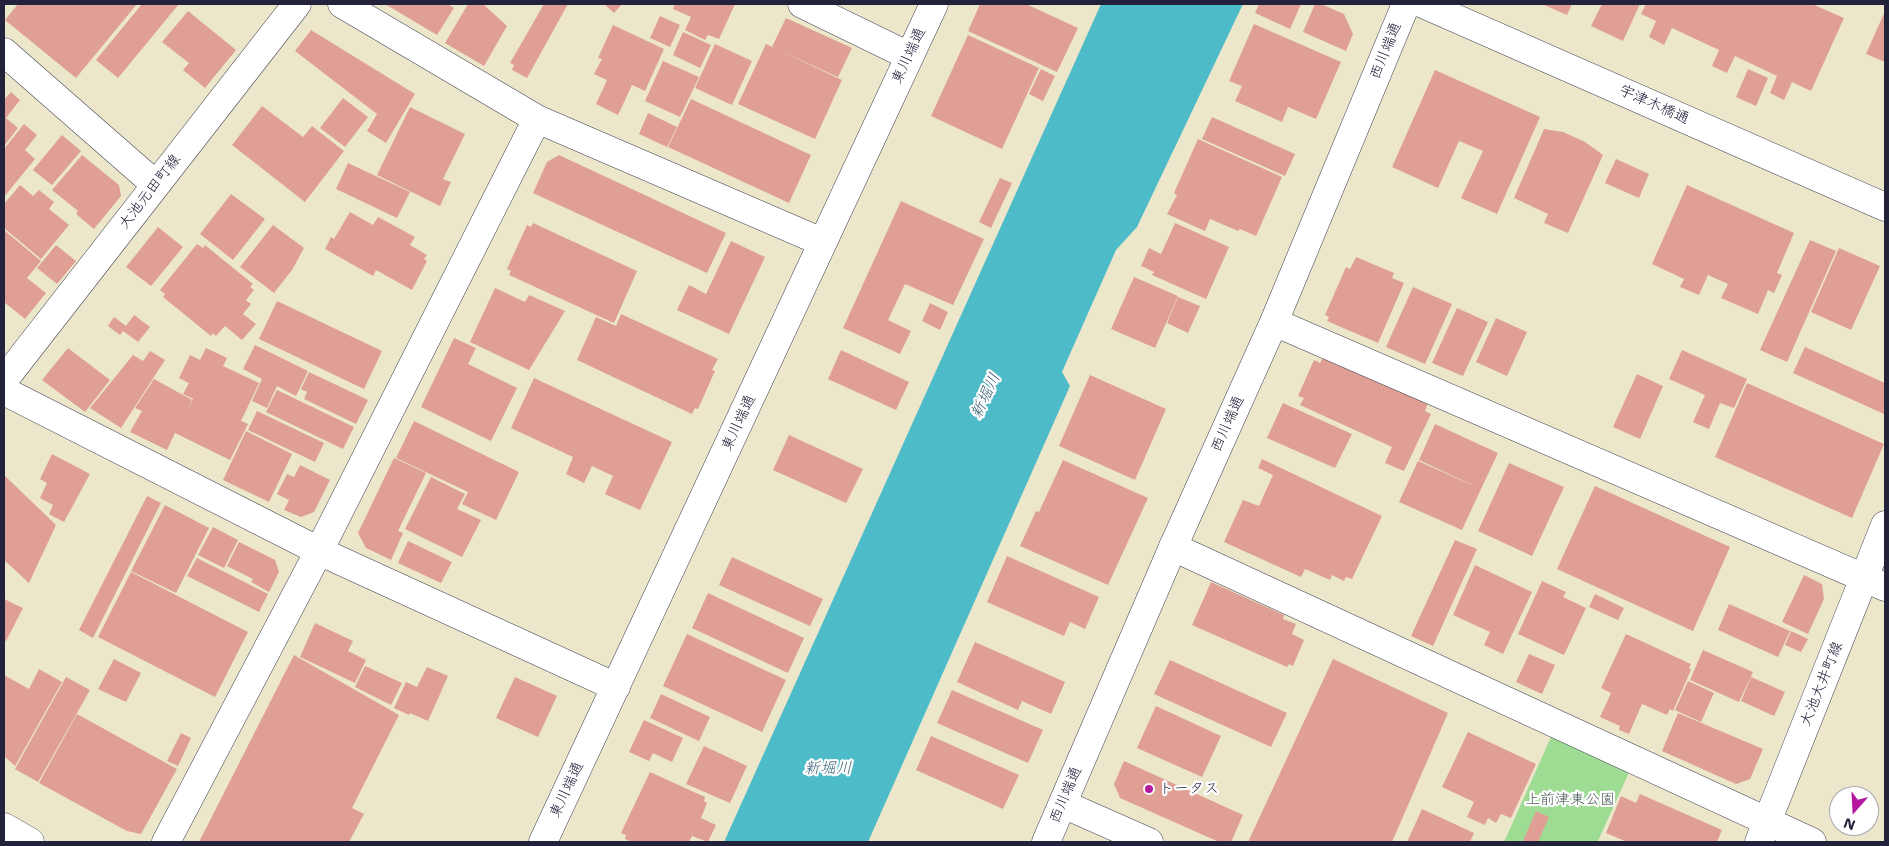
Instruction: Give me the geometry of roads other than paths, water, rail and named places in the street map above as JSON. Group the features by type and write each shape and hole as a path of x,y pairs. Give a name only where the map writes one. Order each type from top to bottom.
{"street":[{"name":"大池元田町線","path":"4,380 297,4"},
{"path":"342,4 537,119 822,242"},
{"path":"802,4 909,56"},
{"name":"東川端通","path":"543,842 934,4"},
{"name":"西川端通","path":"1046,842 1173,546 1274,322 1406,4"},
{"name":"宇津木橋通","path":"1423,4 1885,207"},
{"path":"4,52 156,185"},
{"path":"166,842 319,551 537,119"},
{"path":"1274,322 1875,582"},
{"path":"4,391 319,551 616,686"},
{"name":"大池大井町線","path":"1763,832 1875,582 1885,525"},
{"path":"1173,546 1763,832 1812,842"},
{"path":"1063,804 1149,842"},
{"path":"4,827 30,842"}],"water":[{"name":"新堀川","path":"1101,4 1243,4 1137,227 1116,250 1062,372 1070,386 868,842 724,842"}],"place":[{"name":"トータス","path":"1149,789"}],"park label":[{"name":"上前津東公園","path":"1570,800"}]}
